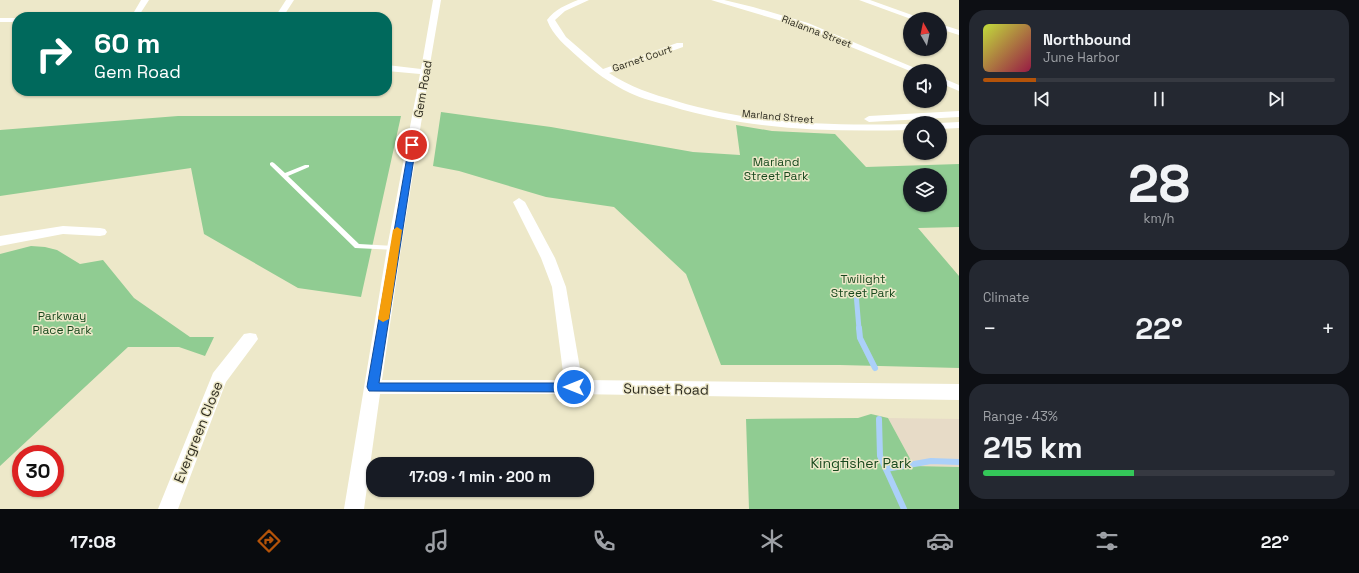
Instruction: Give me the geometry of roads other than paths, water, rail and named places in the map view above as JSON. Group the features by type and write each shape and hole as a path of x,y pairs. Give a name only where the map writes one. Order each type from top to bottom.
{"street":[{"path":"136,12 145,0"},
{"path":"282,12 290,0"},
{"name":"Gem Road","path":"354,509 394,248 426,72 437,0"},
{"name":"Rialanna Street","path":"715,0 753,9 805,25 903,65"},
{"path":"863,0 903,14"},
{"name":"Marland Street","path":"579,1 557,13 551,20 553,30 586,60 630,90 682,107 722,117 769,124 819,128 903,127"},
{"path":"0,20 12,20"},
{"path":"947,29 959,33"},
{"name":"Garnet Court","path":"603,72 680,45"},
{"path":"392,69 426,72"},
{"name":"Marland Street","path":"603,72 682,100 719,110 765,117 813,120 876,119 959,114"},
{"path":"947,83 959,88"},
{"path":"947,126 959,125"},
{"path":"519,202 548,258 559,287 574,387"},
{"path":"0,241 63,230 100,232"},
{"name":"Evergreen Close","path":"168,509 218,378 250,339"},
{"name":"Sunset Road","path":"373,387 574,387 959,392"}],"lane":[{"path":"272,164 285,174 357,246 394,248"},
{"path":"285,174 307,166"}],"waterway":[{"path":"856,293 859,329"},
{"path":"859,328 860,338 875,368"},
{"path":"879,419 880,456 904,509"},
{"path":"886,469 931,461 959,462"}],"park label":[{"name":"Marland Street Park","path":"776,169"},
{"name":"Twilight Street Park","path":"863,286"},
{"name":"Parkway Place Park","path":"62,323"},
{"name":"Kingfisher Park","path":"861,463"}]}
